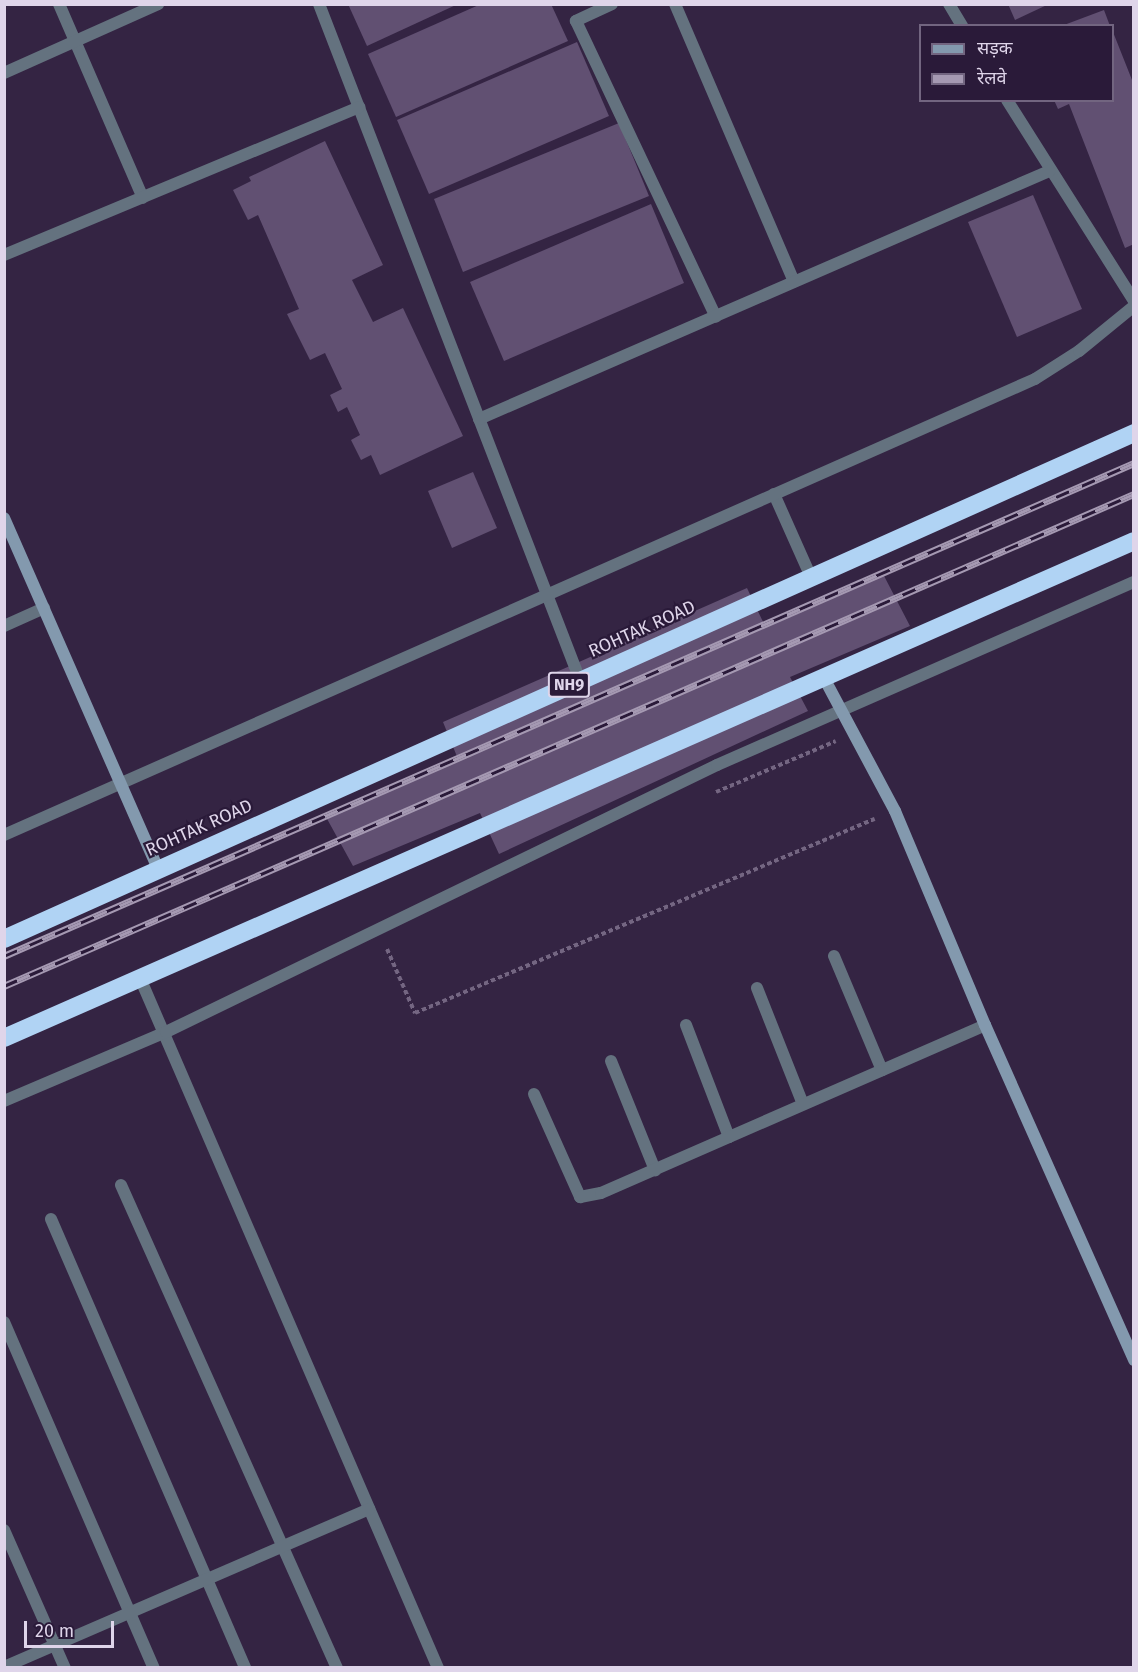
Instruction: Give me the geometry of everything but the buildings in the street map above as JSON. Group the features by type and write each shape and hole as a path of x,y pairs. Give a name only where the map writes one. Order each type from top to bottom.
{"highway":[{"name":"ROHTAK ROAD","path":"4,939 1134,434"},
{"path":"4,1038 1134,541"}],"street":[{"path":"59,4 143,198"},
{"path":"4,73 158,4"},
{"path":"319,4 580,680"},
{"path":"612,4 576,21 716,317"},
{"path":"675,4 794,282"},
{"path":"949,4 961,24"},
{"path":"1008,102 1049,171 1134,301"},
{"path":"4,255 359,107"},
{"path":"479,419 1049,171"},
{"path":"4,835 1035,379 1079,351 1134,306"},
{"path":"774,494 811,577"},
{"path":"4,518 159,869"},
{"path":"4,1101 166,1032 717,765 1134,582"},
{"path":"4,626 44,608"},
{"path":"824,678 856,732 895,811 985,1025 1134,1360"},
{"path":"834,956 882,1070"},
{"path":"140,978 166,1032 438,1668"},
{"path":"757,988 803,1104"},
{"path":"686,1025 729,1137"},
{"path":"534,1094 580,1197 601,1193 985,1025"},
{"path":"611,1061 655,1170"},
{"path":"121,1185 337,1668"},
{"path":"51,1219 245,1668"},
{"path":"4,1322 154,1668"},
{"path":"4,1668 369,1509"},
{"path":"4,1530 65,1668"}],"path":[{"path":"705,797 856,732"},
{"path":"385,945 415,1013 895,811"}],"railway":[{"path":"4,956 1134,463"},
{"path":"4,986 1134,494"}]}
